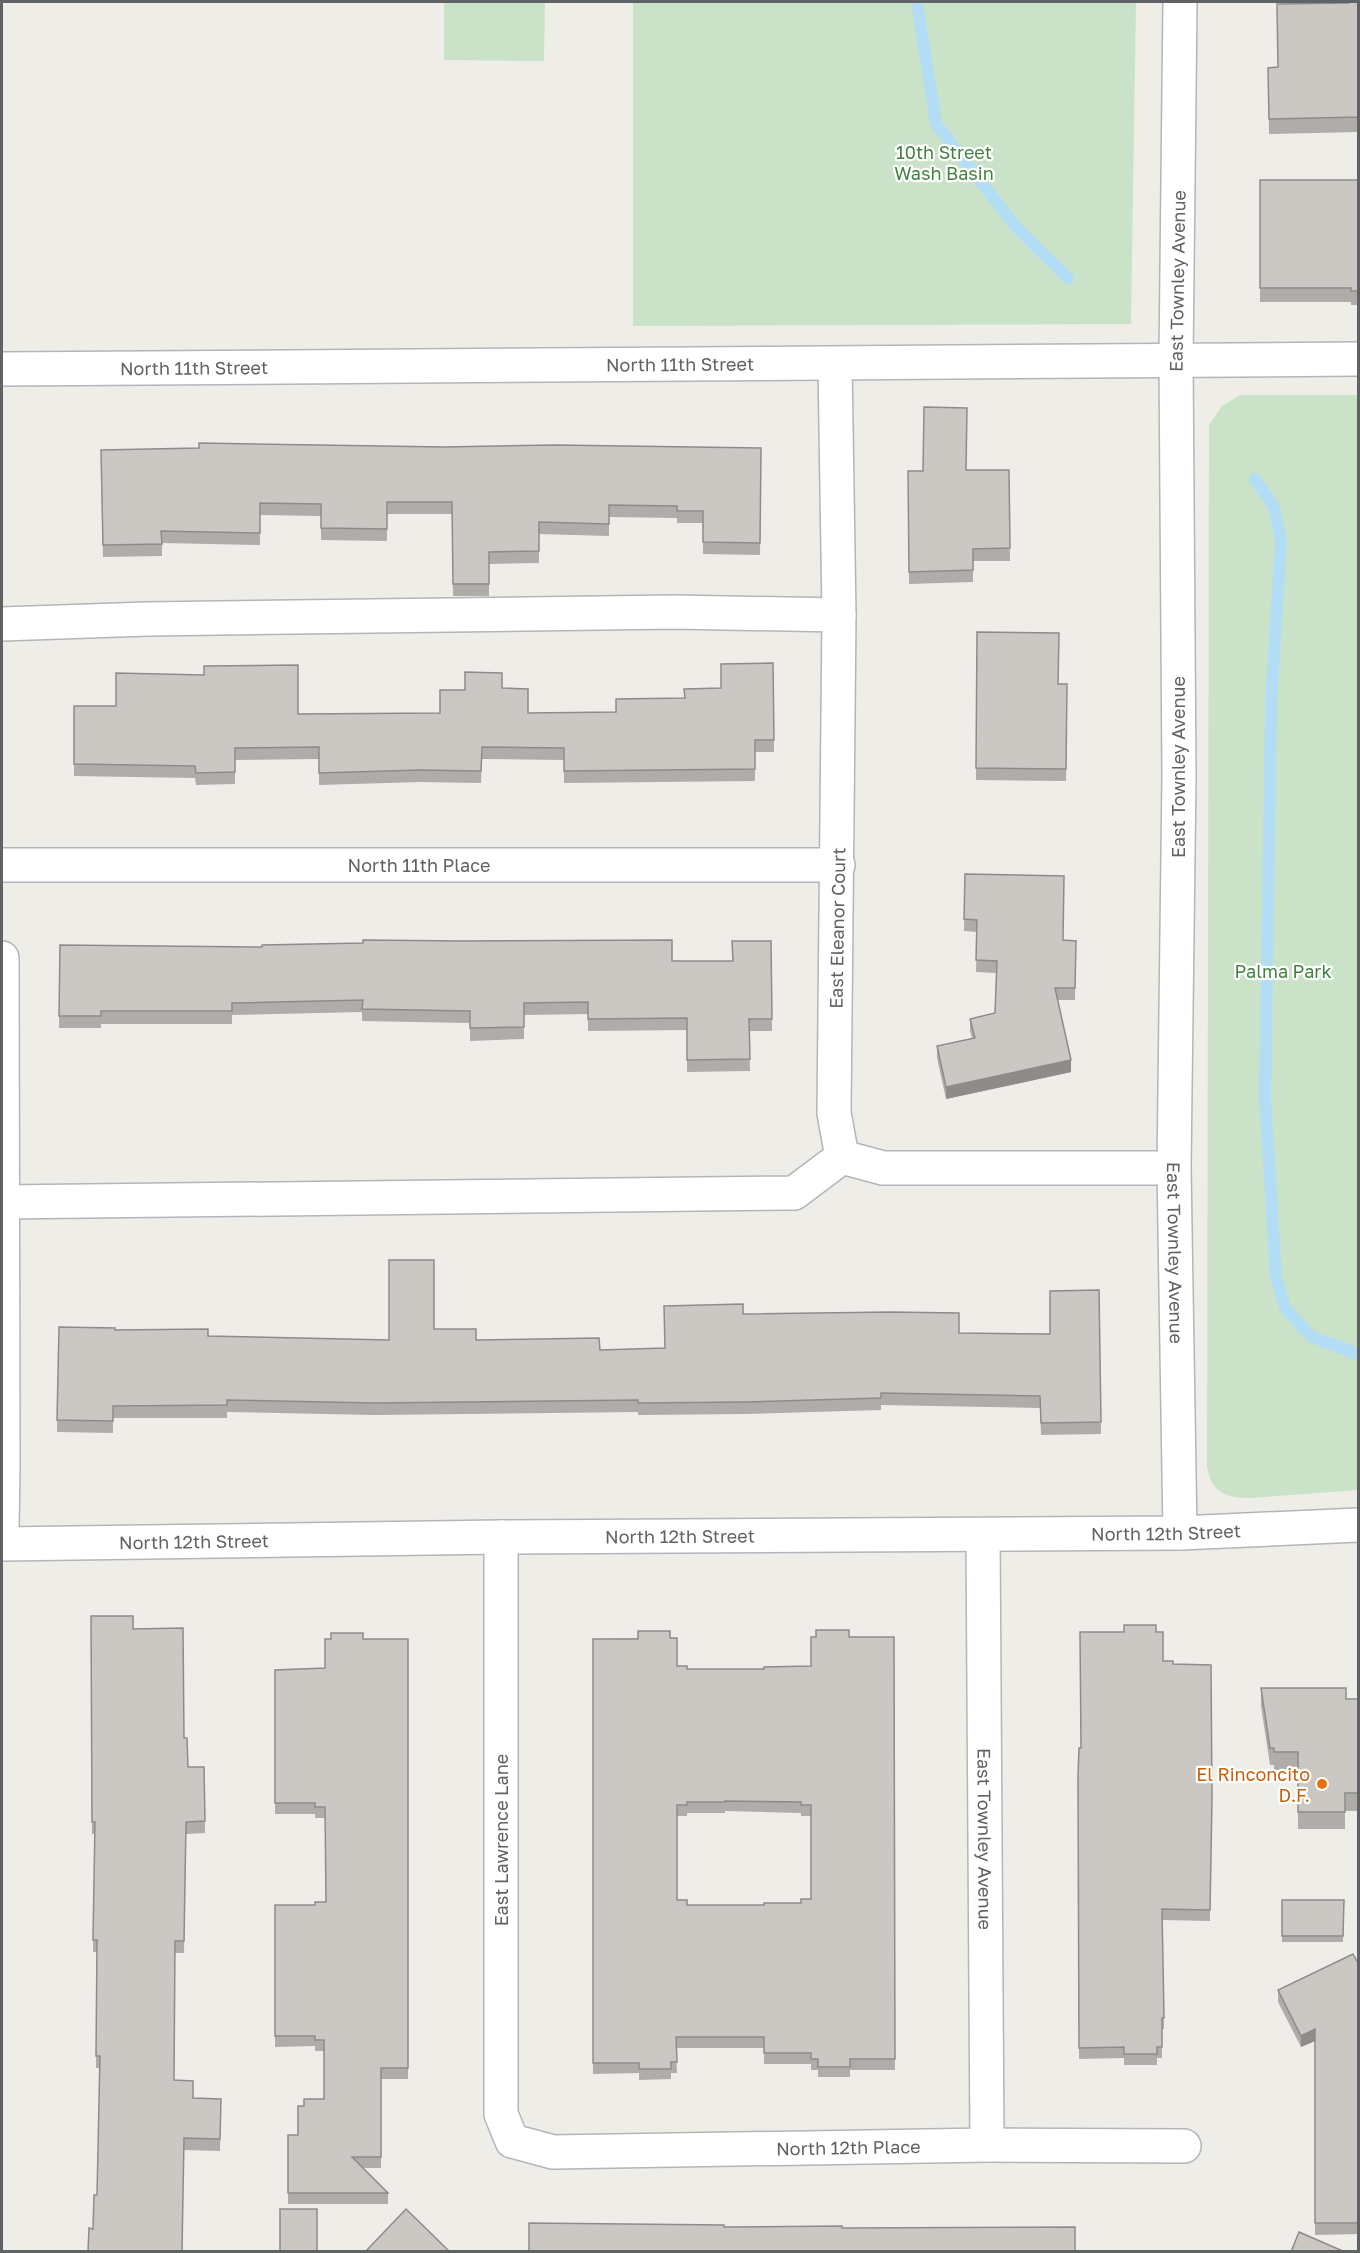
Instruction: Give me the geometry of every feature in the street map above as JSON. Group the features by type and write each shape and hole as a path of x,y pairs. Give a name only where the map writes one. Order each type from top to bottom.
{"street":[{"name":"East Townley Avenue","path":"1180,2 1176,359 1179,776 1174,1168 1180,1533"},
{"name":"North 11th Street","path":"2,369 1359,359"},
{"name":"East Eleanor Court","path":"835,364 839,615 834,1113 842,1157"},
{"path":"2,624 147,619 674,612 839,615"},
{"name":"North 11th Place","path":"2,865 838,865"},
{"path":"2,958 2,1530"},
{"path":"2,1202 794,1193 842,1157 883,1168 1174,1168"},
{"name":"North 12th Street","path":"2,1544 501,1537 1180,1533 1359,1525"},
{"name":"East Townley Avenue","path":"983,1535 987,2145"},
{"name":"East Lawrence Lane","path":"501,1537 501,2115 512,2141"},
{"name":"North 12th Place","path":"512,2141 553,2152 987,2145 1184,2146"}],"green space":[{"path":"444,2 545,2 544,61 444,60"},
{"name":"10th Street Wash Basin","path":"633,2 1136,2 1131,324 633,326"},
{"name":"Palma Park","path":"1240,395 1358,395 1358,1490 1251,1498 1234,1497 1220,1492 1211,1482 1207,1465 1209,425 1222,406"}],"building":[{"path":"1359,2 1359,117 1269,119 1268,68 1278,67 1277,4"},
{"path":"1260,180 1359,180 1359,291 1351,291 1351,288 1260,288"},
{"path":"924,407 967,408 966,470 1009,470 1010,548 973,549 973,570 909,572 908,471 923,471"},
{"path":"199,443 445,447 556,445 761,448 760,543 703,542 703,511 677,511 677,506 609,505 609,524 539,522 539,551 489,552 489,584 453,584 452,502 387,502 387,529 321,528 321,504 260,503 260,533 161,531 162,544 103,545 101,450 199,448"},
{"path":"977,632 1059,633 1058,684 1067,684 1066,769 976,768"},
{"path":"773,663 774,740 755,740 755,769 564,771 564,748 482,747 481,771 319,773 319,747 235,748 235,772 196,773 195,766 74,764 74,706 116,706 116,673 204,675 204,666 298,665 298,714 440,713 440,690 465,690 465,672 502,673 502,688 528,689 528,713 616,712 616,699 685,698 684,689 721,688 721,664"},
{"path":"965,874 1064,876 1063,940 1076,941 1075,988 1055,988 1071,1060 946,1087 937,1046 975,1038 970,1019 995,1013 997,961 976,960 977,920 964,919"},
{"path":"363,940 672,940 672,961 733,961 732,941 771,941 772,1019 749,1019 750,1059 687,1060 687,1018 588,1019 588,1002 524,1003 524,1027 470,1028 470,1011 362,1009 363,1000 232,1003 232,1011 101,1011 101,1016 59,1016 60,945 262,947 262,945 363,943"},
{"path":"389,1260 434,1260 434,1329 476,1329 476,1340 599,1338 600,1350 665,1348 664,1306 743,1304 743,1314 959,1313 959,1333 1050,1334 1050,1291 1099,1290 1101,1422 1041,1423 1040,1396 881,1393 881,1398 745,1402 638,1403 638,1400 374,1403 227,1400 227,1405 113,1406 113,1421 57,1420 59,1327 115,1328 115,1330 208,1329 208,1336 389,1340"},
{"path":"91,1616 133,1616 133,1629 183,1628 184,1738 187,1738 188,1767 204,1767 205,1821 186,1822 184,1941 175,1941 174,2080 193,2081 193,2098 221,2099 220,2139 184,2138 182,2252 88,2252 89,2228 93,2229 94,2195 97,2195 100,2056 96,2056 97,1940 93,1940 95,1822 92,1822"},
{"path":"1124,1625 1156,1625 1156,1632 1163,1632 1163,1661 1173,1661 1173,1664 1211,1665 1210,1910 1162,1909 1164,2018 1162,2018 1162,2047 1157,2047 1157,2054 1124,2054 1124,2047 1079,2048 1080,1632 1124,1632"},
{"path":"816,1630 849,1630 849,1637 894,1637 895,2059 850,2059 850,2067 818,2067 818,2059 811,2059 811,2053 764,2053 764,2037 676,2037 677,2062 671,2062 671,2069 639,2069 639,2063 593,2063 593,1639 638,1639 638,1631 670,1631 670,1638 677,1638 677,1666 687,1666 687,1669 764,1669 764,1667 811,1666 811,1637 816,1637","holes":["725,1801 801,1802 801,1805 811,1805 811,1899 801,1899 801,1903 764,1903 764,1905 687,1905 687,1900 677,1900 677,1805 687,1805 687,1802"]},
{"path":"331,1633 363,1633 363,1639 408,1639 408,2068 381,2068 381,2157 352,2157 388,2193 288,2193 288,2135 298,2135 298,2106 304,2106 304,2099 324,2099 324,2040 315,2040 315,2036 275,2036 275,1905 315,1905 315,1902 326,1902 325,1807 315,1807 315,1803 275,1803 275,1670 325,1668 325,1639 331,1639"},
{"name":"El Rinconcito D.F.","path":"1261,1688 1346,1688 1346,1699 1359,1699 1359,1793 1345,1793 1345,1812 1298,1812 1298,1752 1274,1752 1274,1748 1270,1748"},
{"path":"1282,1900 1344,1900 1343,1936 1282,1936"},
{"path":"1353,1954 1359,1965 1359,2223 1315,2223 1315,2029 1301,2036 1278,1990"},
{"path":"280,2209 317,2209 317,2252 280,2252"},
{"path":"406,2209 450,2252 365,2252"},
{"path":"529,2223 724,2225 724,2227 842,2226 842,2228 1075,2227 1075,2252 529,2252"},
{"path":"1299,2232 1345,2252 1291,2252"}],"waterway":[{"path":"917,2 936,124 1016,227 1068,278"},
{"path":"1255,479 1274,507 1281,541 1271,704 1265,1098 1276,1277 1285,1308 1312,1337 1358,1354"}],"place":[{"name":"El Rinconcito D.F.","path":"1322,1784"}]}
